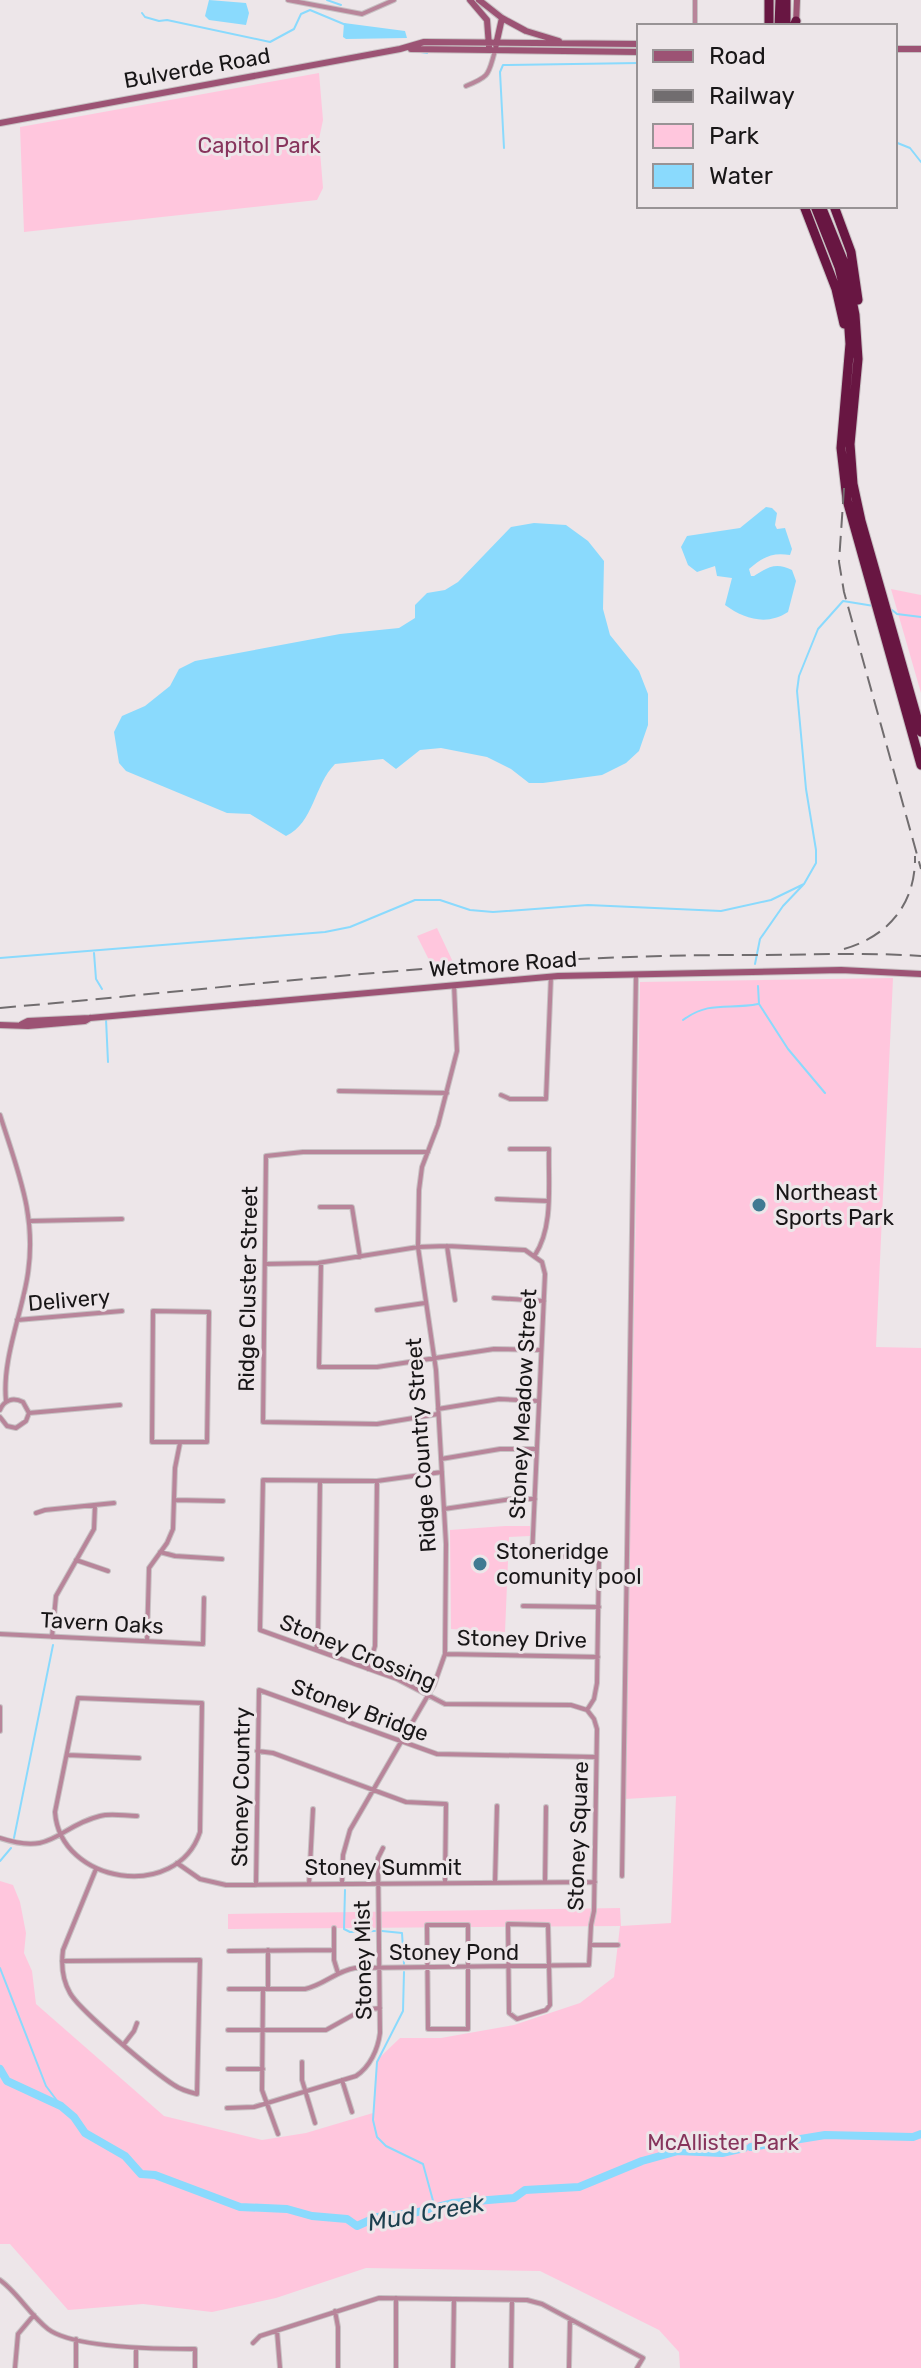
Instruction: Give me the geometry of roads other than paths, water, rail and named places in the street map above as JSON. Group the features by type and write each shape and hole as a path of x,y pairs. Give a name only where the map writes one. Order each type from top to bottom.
{"highway":[{"path":"769,0 783,24"},
{"path":"780,0 783,24"},
{"path":"783,24 786,0"},
{"path":"805,208 836,289 852,374"},
{"path":"816,208 844,286 849,359"},
{"path":"822,208 845,265 857,331"},
{"path":"835,208 856,270 857,331 850,436 853,484 921,765"},
{"path":"886,628 921,732"}],"main road":[{"path":"470,0 487,20 492,46"},
{"path":"479,0 526,31 567,43"},
{"path":"783,24 797,0"},
{"path":"492,46 502,18"},
{"name":"Bulverde Road","path":"0,123 424,42 444,40 492,46"},
{"path":"492,46 637,44"},
{"path":"492,46 637,52"},
{"path":"897,49 921,49"},
{"name":"Wetmore Road","path":"0,1025 551,976 867,970 921,974"}],"street":[{"path":"288,0 362,14 394,0"},
{"path":"695,0 695,24"},
{"path":"466,86 486,77 492,70 492,46"},
{"path":"622,1876 636,974"},
{"path":"501,1095 510,1099 546,1099 551,976"},
{"name":"Ridge Country Street","path":"342,1884 347,1839 428,1695 441,1670 445,1654 444,1509 438,1411 434,1358 418,1247 422,1167 447,1093 458,1042 454,985"},
{"path":"339,1091 447,1093"},
{"path":"0,1115 21,1176 30,1221 28,1268 11,1350 6,1401 0,1410"},
{"path":"265,1264 321,1263 418,1247 447,1246 525,1250 535,1255 545,1238 549,1149 510,1149"},
{"name":"Ridge Cluster Street","path":"428,1152 303,1152 266,1156 263,1422 377,1424 438,1411"},
{"path":"497,1199 548,1201"},
{"path":"320,1207 352,1207 360,1257"},
{"path":"30,1221 122,1219"},
{"path":"447,1246 455,1300"},
{"name":"Stoney Meadow Street","path":"535,1255 542,1262 545,1272 532,1556 599,1557 599,1607"},
{"path":"321,1263 319,1367 369,1368 494,1349 541,1350"},
{"path":"494,1298 544,1301"},
{"path":"377,1310 425,1303"},
{"name":"Delivery","path":"17,1320 122,1311"},
{"path":"153,1311 209,1312 207,1442 180,1442 152,1442 153,1311"},
{"path":"6,1401 14,1399 23,1402 29,1413"},
{"path":"438,1411 499,1399 539,1401"},
{"path":"29,1413 120,1405"},
{"path":"0,1417 6,1425 16,1428 23,1425 29,1413"},
{"path":"147,1641 149,1568 173,1529 175,1468 180,1442"},
{"path":"441,1459 500,1449 537,1449"},
{"path":"316,1650 320,1480 377,1481 442,1472"},
{"name":"Stoney Crossing","path":"320,1480 263,1480 260,1630 411,1685 450,1705 571,1705 587,1710"},
{"path":"368,1669 375,1646 377,1481"},
{"path":"444,1509 511,1499 535,1499"},
{"path":"174,1500 223,1501"},
{"path":"36,1513 114,1503"},
{"path":"52,1637 56,1596 94,1529 95,1505"},
{"path":"160,1552 222,1559"},
{"path":"76,1560 108,1571"},
{"name":"Tavern Oaks","path":"0,1634 203,1644 204,1598"},
{"path":"523,1606 599,1607 597,1690 587,1710"},
{"name":"Stoney Drive","path":"445,1654 598,1657"},
{"name":"Stoney Bridge","path":"259,1690 437,1754 596,1757"},
{"name":"Stoney Country","path":"256,1885 259,1690"},
{"path":"78,1698 202,1703 200,1832 193,1847 177,1863 138,1877 117,1876 96,1869 75,1854 62,1835 55,1812 78,1698"},
{"path":"0,1707 0,1731"},
{"name":"Stoney Square","path":"587,1710 596,1723 595,1882 589,1965"},
{"path":"257,1751 273,1753 406,1802 446,1804 445,1883"},
{"path":"67,1755 139,1758"},
{"path":"495,1883 497,1806"},
{"path":"545,1882 546,1807"},
{"path":"309,1884 313,1809"},
{"path":"0,1838 21,1844 40,1844 97,1817 137,1816"},
{"name":"Stoney Mist","path":"227,2108 267,2103 342,2080 362,2072 375,2051 380,2033 378,1883 379,1854 383,1848"},
{"name":"Stoney Summit","path":"177,1863 191,1875 226,1885 595,1882"},
{"path":"62,1961 200,1960 197,2094 170,2083 73,1998 65,1983 62,1961 65,1944 96,1869"},
{"path":"508,1924 548,1925 550,1967 549,2008 513,2018 509,2013 508,1924"},
{"path":"427,1925 468,1925 469,1967 468,2029 428,2029 427,1925"},
{"path":"334,1928 338,1973"},
{"path":"590,1945 618,1945"},
{"path":"268,1950 262,2090 278,2134"},
{"path":"229,1951 334,1950"},
{"name":"Stoney Pond","path":"229,1989 313,1987 338,1973 355,1968 589,1965"},
{"path":"228,2030 331,2029 362,2010 380,2008"},
{"path":"124,2044 137,2023"},
{"path":"302,2062 305,2092 315,2123"},
{"path":"228,2069 263,2069"},
{"path":"342,2080 352,2112"},
{"path":"0,2280 51,2331 76,2339 136,2348 195,2349 195,2368"},
{"path":"396,2298 396,2368"},
{"path":"253,2343 257,2337 374,2299 512,2300 535,2302 643,2358 637,2368"},
{"path":"453,2368 454,2299"},
{"path":"511,2368 512,2300"},
{"path":"335,2311 338,2368"},
{"path":"15,2368 18,2334 34,2315"},
{"path":"569,2368 570,2319"},
{"path":"277,2330 280,2368"},
{"path":"76,2339 76,2368"},
{"path":"136,2348 136,2368"}],"water":[{"path":"209,0 246,3 249,13 246,25 209,20 205,16"},
{"path":"344,23 405,31 407,38 346,39 343,37"},
{"path":"766,507 777,513 775,525 777,529 785,528 792,549 790,555 773,555 759,561 749,569 751,576 781,566 792,570 796,581 788,612 764,620 740,614 725,605 732,578 717,576 715,566 697,572 688,565 681,547 687,536 740,528"},
{"path":"534,523 566,525 588,541 604,561 603,609 610,635 639,671 648,694 648,725 639,751 626,763 602,775 543,783 529,783 511,769 487,757 441,748 420,750 396,769 383,759 335,764 322,782 303,822 286,836 250,814 227,813 126,771 119,763 114,732 122,716 145,706 170,686 179,669 195,661 340,634 399,628 415,618 415,605 427,593 445,590 458,582 511,527"}],"waterway":[{"path":"327,0 341,5"},
{"path":"142,13 159,21 167,20 270,42 294,29 301,14 310,10 346,25"},
{"path":"421,52 427,53"},
{"path":"504,148 500,72 503,65 637,63"},
{"path":"897,143 910,148 921,162"},
{"path":"0,958 325,932 350,927 415,900 440,900 470,910 493,912 588,905 721,911 771,900 804,884 816,863 797,691 799,676 818,629 843,601 874,606"},
{"path":"892,610 897,614 921,617"},
{"path":"755,964 760,939 783,906 803,885"},
{"path":"94,953 96,979 102,989"},
{"path":"758,986 759,1004 788,1049 825,1093"},
{"path":"683,1020 711,1008 758,1004"},
{"path":"106,1019 108,1062"},
{"path":"14,1838 53,1645"},
{"path":"0,1861 11,1848"},
{"path":"345,1890 344,1929 350,1932 375,1931"},
{"path":"382,1931 402,1933 404,1964"},
{"path":"0,1968 46,2086 61,2106"},
{"path":"404,1972 403,2011 377,2062 373,2120 377,2137 386,2146 423,2164 435,2208"},
{"name":"Mud Creek","path":"0,2069 7,2081 61,2106 74,2117 85,2133 125,2156 141,2174 155,2175 240,2207 287,2209 312,2216 347,2219 357,2226 377,2217 414,2213 452,2203 514,2198 525,2190 579,2187 642,2161 678,2151 722,2153 744,2148"},
{"name":"Mud Creek","path":"751,2147 825,2135 913,2137 921,2134"}],"railway":[{"path":"844,488 839,562 844,592 921,869"},
{"path":"844,949 874,936 897,915 911,889 915,856"},
{"path":"0,1008 375,973 563,960 657,956 921,956"}],"place":[{"name":"Northeast Sports Park","path":"759,1205"},
{"name":"Stoneridge comunity pool","path":"480,1564"}],"park label":[{"name":"Capitol Park","path":"259,145"},
{"name":"McAllister Park","path":"723,2142"}]}
